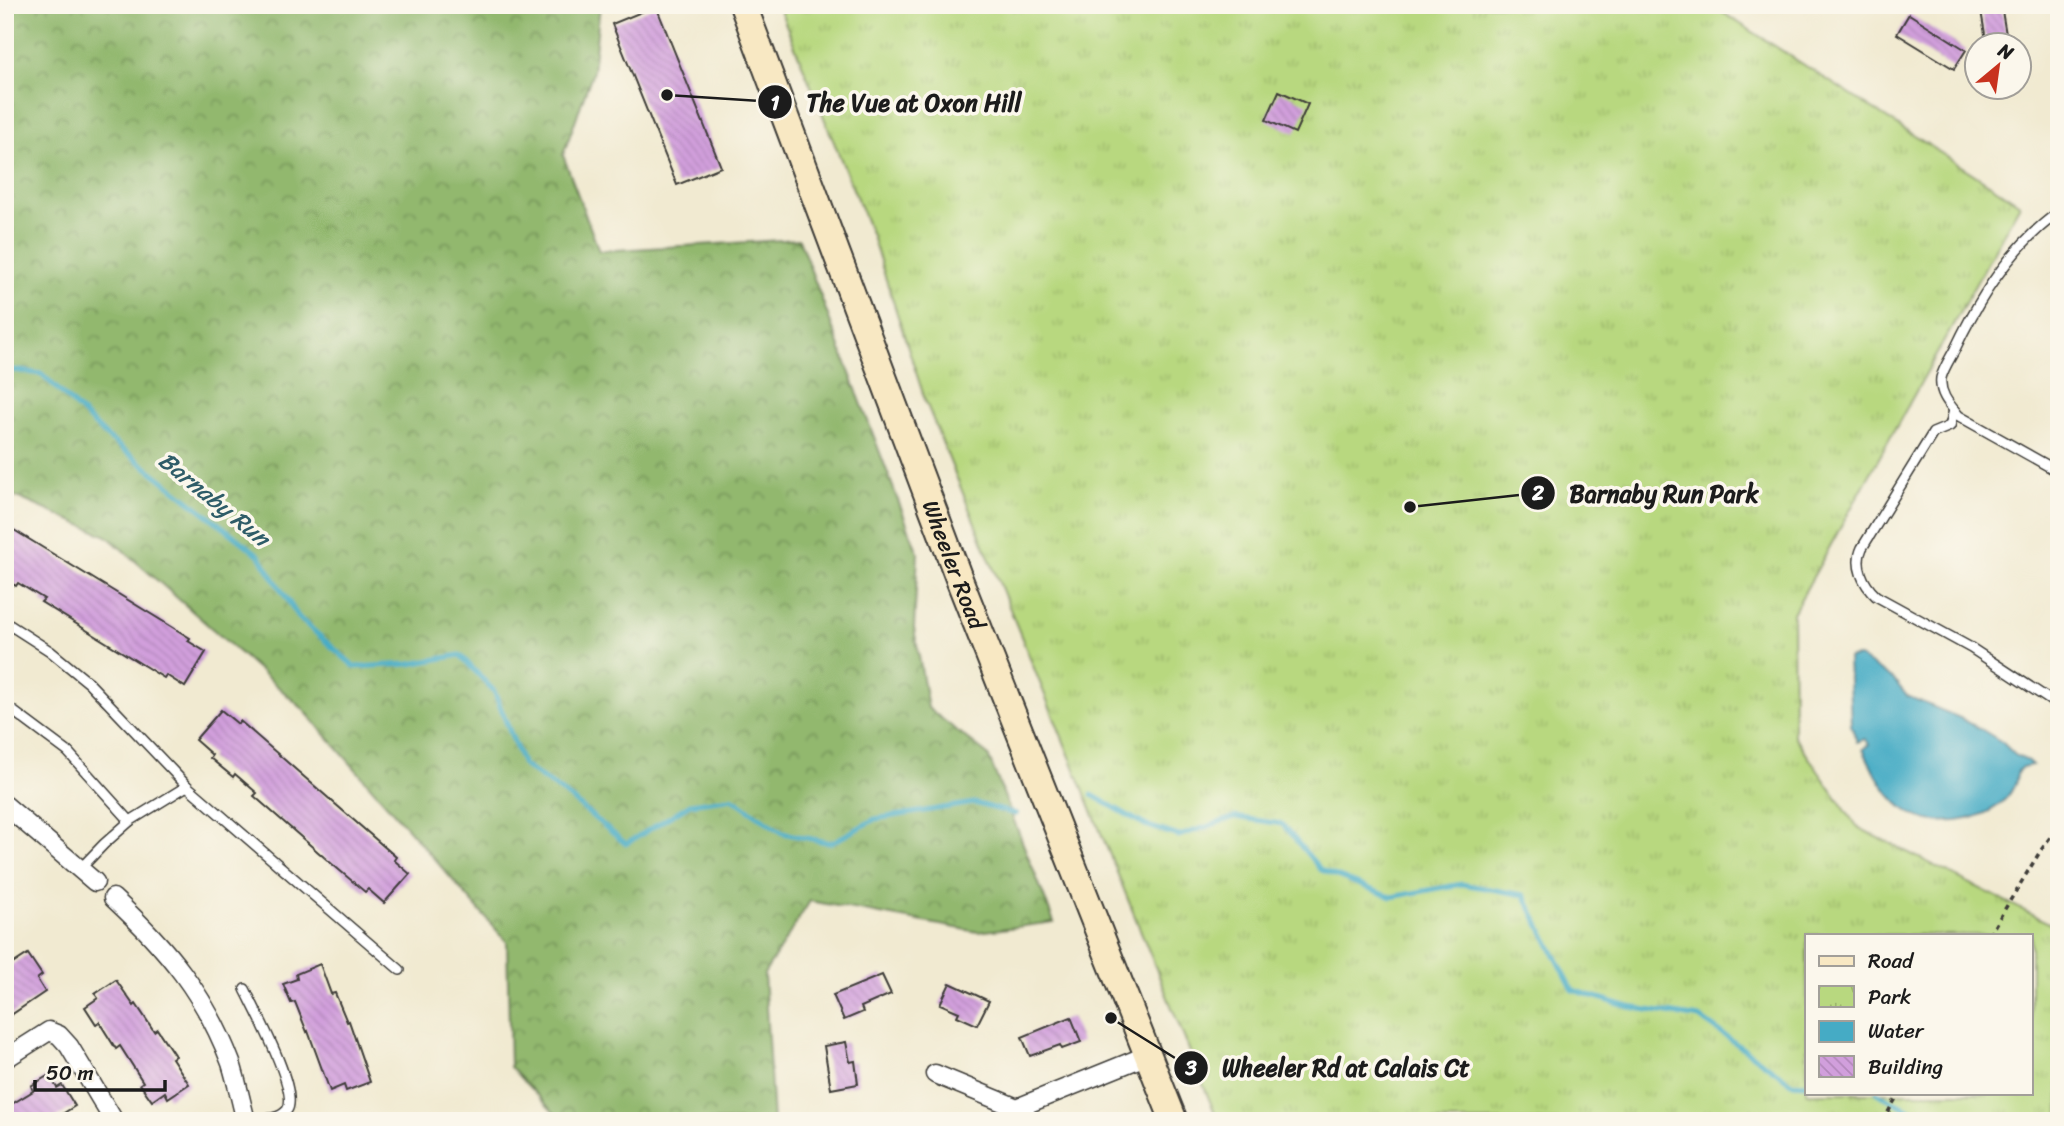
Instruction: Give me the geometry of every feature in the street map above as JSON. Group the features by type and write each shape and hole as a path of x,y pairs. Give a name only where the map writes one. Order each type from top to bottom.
{"main road":[{"name":"Wheeler Road","path":"743,5 956,572 1174,1121"}],"street":[{"path":"5,805 95,882"},
{"path":"113,898 147,930 183,971 212,1020 231,1065 245,1121"},
{"path":"5,1059 52,1031 69,1046 114,1121"},
{"path":"935,1074 1017,1114 1148,1055"}],"lane":[{"path":"2059,212 2027,238 1994,281 1964,329 1941,377 1942,392 1959,416 2059,472"},
{"path":"1954,410 1950,426 1933,433 1862,548 1857,558 1865,586 1876,596 1971,648 2059,706"},
{"path":"5,622 50,651 89,683 187,786 400,970"},
{"path":"5,705 68,752 130,821"},
{"path":"79,870 130,821 187,786"},
{"path":"245,989 273,1046 291,1098 287,1110 278,1117 245,1121"}],"path":[{"path":"1990,934 2059,825"},
{"path":"1883,1121 1898,1094"}],"green space":[{"path":"5,5 600,5 593,71 563,155 599,251 799,239 918,553 914,628 928,708 988,755 1054,922 978,932 810,901 764,974 773,1121 562,1121 510,1067 507,942 303,709 107,536 5,492"},
{"path":"778,5 1711,5 2020,204 1793,613 1794,736 1857,827 2059,928 2059,1121 1218,1121 925,400 871,233"}],"water":[{"path":"1859,657 1894,680 1907,696 1981,729 2032,765 2022,767 2006,798 1982,814 1968,819 1937,821 1910,813 1882,784 1863,749 1869,744 1865,739 1857,742 1851,725 1848,658"}],"building":[{"path":"1980,5 2001,5 2006,32 1985,32"},
{"path":"656,6 721,167 677,185 612,24"},
{"path":"1909,14 1962,47 1962,56 1954,69 1897,34"},
{"path":"1279,91 1308,104 1295,133 1266,120"},
{"path":"5,529 12,533 14,530 190,638 188,641 206,652 185,687 166,675 164,678 41,602 44,599 18,583 16,586 5,580"},
{"path":"221,710 238,724 240,721 396,857 394,860 410,874 384,903 368,889 365,892 325,858 254,796 257,793 235,774 233,777 210,758 212,755 195,740"},
{"path":"28,954 42,975 37,979 45,992 5,1019 5,969"},
{"path":"320,964 331,994 335,993 347,1022 349,1021 370,1082 346,1091 344,1085 330,1091 308,1031 295,1002 291,1003 283,984 297,979 296,974"},
{"path":"882,975 891,994 861,1007 863,1012 844,1020 833,995"},
{"path":"116,980 154,1031 157,1029 189,1084 168,1098 165,1092 152,1101 120,1046 116,1049 99,1022 96,1024 85,1007 98,998 95,994"},
{"path":"950,983 989,1001 977,1025 957,1016 959,1012 940,1004"},
{"path":"1071,1017 1081,1042 1062,1049 1060,1045 1030,1056 1022,1037"},
{"path":"846,1042 850,1062 855,1061 858,1084 831,1089 824,1046"},
{"path":"49,1075 57,1088 62,1085 75,1106 51,1121 15,1121 7,1107 33,1091 31,1086"}],"waterway":[{"name":"Barnaby Run","path":"5,369 42,374 106,436 259,555 299,618 355,667 410,664 460,655 494,691 523,765 569,797 626,844 690,804 732,798 783,833 831,843 875,819 974,803 1016,814"},
{"name":"Barnaby Run","path":"1092,795 1145,825 1179,836 1235,817 1282,824 1321,870 1391,897 1462,884 1524,895 1573,990 1629,1007 1700,1018 1792,1083 1805,1084"},
{"name":"Barnaby Run","path":"1879,1094 1931,1121"}],"place":[{"name":"The Vue at Oxon Hill","path":"667,95"},
{"name":"Barnaby Run Park","path":"1410,507"},
{"name":"Wheeler Rd at Calais Ct","path":"1111,1018"}]}
